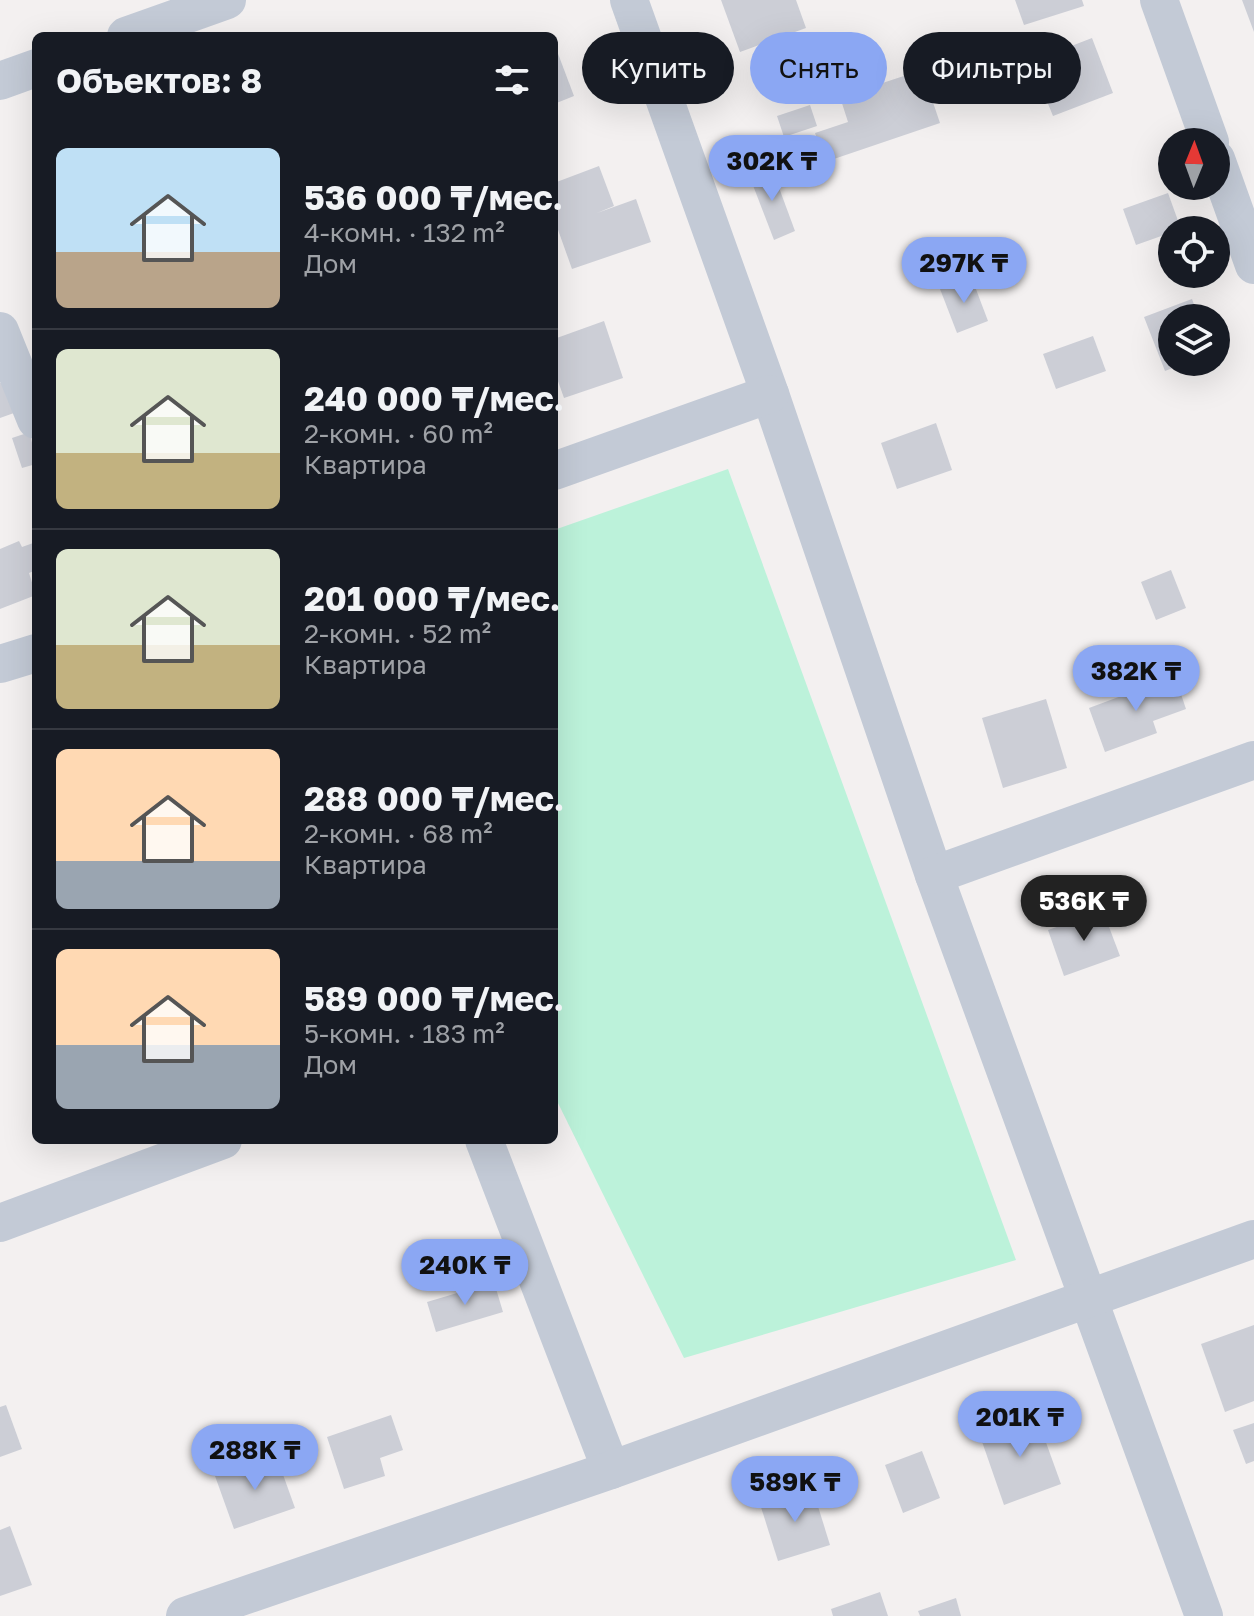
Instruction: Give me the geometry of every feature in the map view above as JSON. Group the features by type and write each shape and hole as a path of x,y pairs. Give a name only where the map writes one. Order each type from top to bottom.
{"street":[{"path":"137,32 227,0"},
{"path":"629,0 770,394 934,875 1091,1297 1204,1616"},
{"path":"1159,0 1205,128"},
{"path":"0,81 32,69"},
{"path":"1230,198 1254,265"},
{"path":"0,331 32,410"},
{"path":"558,470 770,394"},
{"path":"0,664 32,654"},
{"path":"934,875 1254,760"},
{"path":"0,1223 212,1144"},
{"path":"486,1144 611,1470"},
{"path":"185,1616 611,1470 1254,1239"}],"green space":[{"path":"728,469 1016,1260 684,1358 558,1103 558,529"}],"building":[{"path":"721,0 796,0 806,28 795,32 750,32 750,48 740,52"},
{"path":"1015,0 1082,0 1084,6 1024,25"},
{"path":"1242,0 1254,0 1254,32"},
{"path":"1092,38 1113,93 1053,116 1048,104 1081,104 1081,42"},
{"path":"558,54 574,96 558,102"},
{"path":"903,76 903,104 934,104 940,123 825,162 815,133 848,122 842,104 887,104 887,82"},
{"path":"810,105 817,126 784,137 777,116"},
{"path":"599,166 614,206 597,213 636,199 651,242 572,269 558,230 558,181"},
{"path":"771,166 795,231 774,240 749,175"},
{"path":"1158,197 1158,200 1171,200 1176,216 1158,216 1158,237 1136,245 1123,209"},
{"path":"971,276 988,321 957,333 940,289"},
{"path":"1158,312 1158,353 1144,317"},
{"path":"604,321 623,378 564,398 558,381 558,338"},
{"path":"1093,336 1106,371 1056,389 1043,354"},
{"path":"4,382 14,413 0,418 0,383"},
{"path":"936,423 952,470 897,489 881,443"},
{"path":"30,432 32,465 22,468 12,438"},
{"path":"19,541 22,547 32,543 32,572 29,573 32,597 0,609 0,549"},
{"path":"1171,570 1186,608 1156,620 1141,582"},
{"path":"1175,676 1186,709 1153,721 1157,733 1105,752 1089,708"},
{"path":"1046,699 1067,768 1003,788 982,718"},
{"path":"1103,911 1120,956 1064,976 1048,930"},
{"path":"494,1282 503,1312 436,1332 427,1302"},
{"path":"1254,1325 1254,1401 1225,1412 1201,1344"},
{"path":"6,1405 22,1449 0,1457 0,1407"},
{"path":"1068,1406 1076,1429 1050,1438 1042,1416"},
{"path":"1035,1412 1061,1484 1004,1505 979,1433"},
{"path":"391,1415 403,1450 380,1458 385,1476 344,1489 327,1437"},
{"path":"1254,1423 1254,1461 1246,1464 1233,1430"},
{"path":"922,1451 940,1498 903,1513 885,1465"},
{"path":"276,1455 295,1508 234,1529 215,1476"},
{"path":"812,1487 830,1545 778,1561 760,1504"},
{"path":"10,1526 32,1585 0,1596 0,1530"},
{"path":"880,1592 888,1616 833,1616 831,1609"},
{"path":"956,1598 961,1616 920,1616 918,1611"}]}
